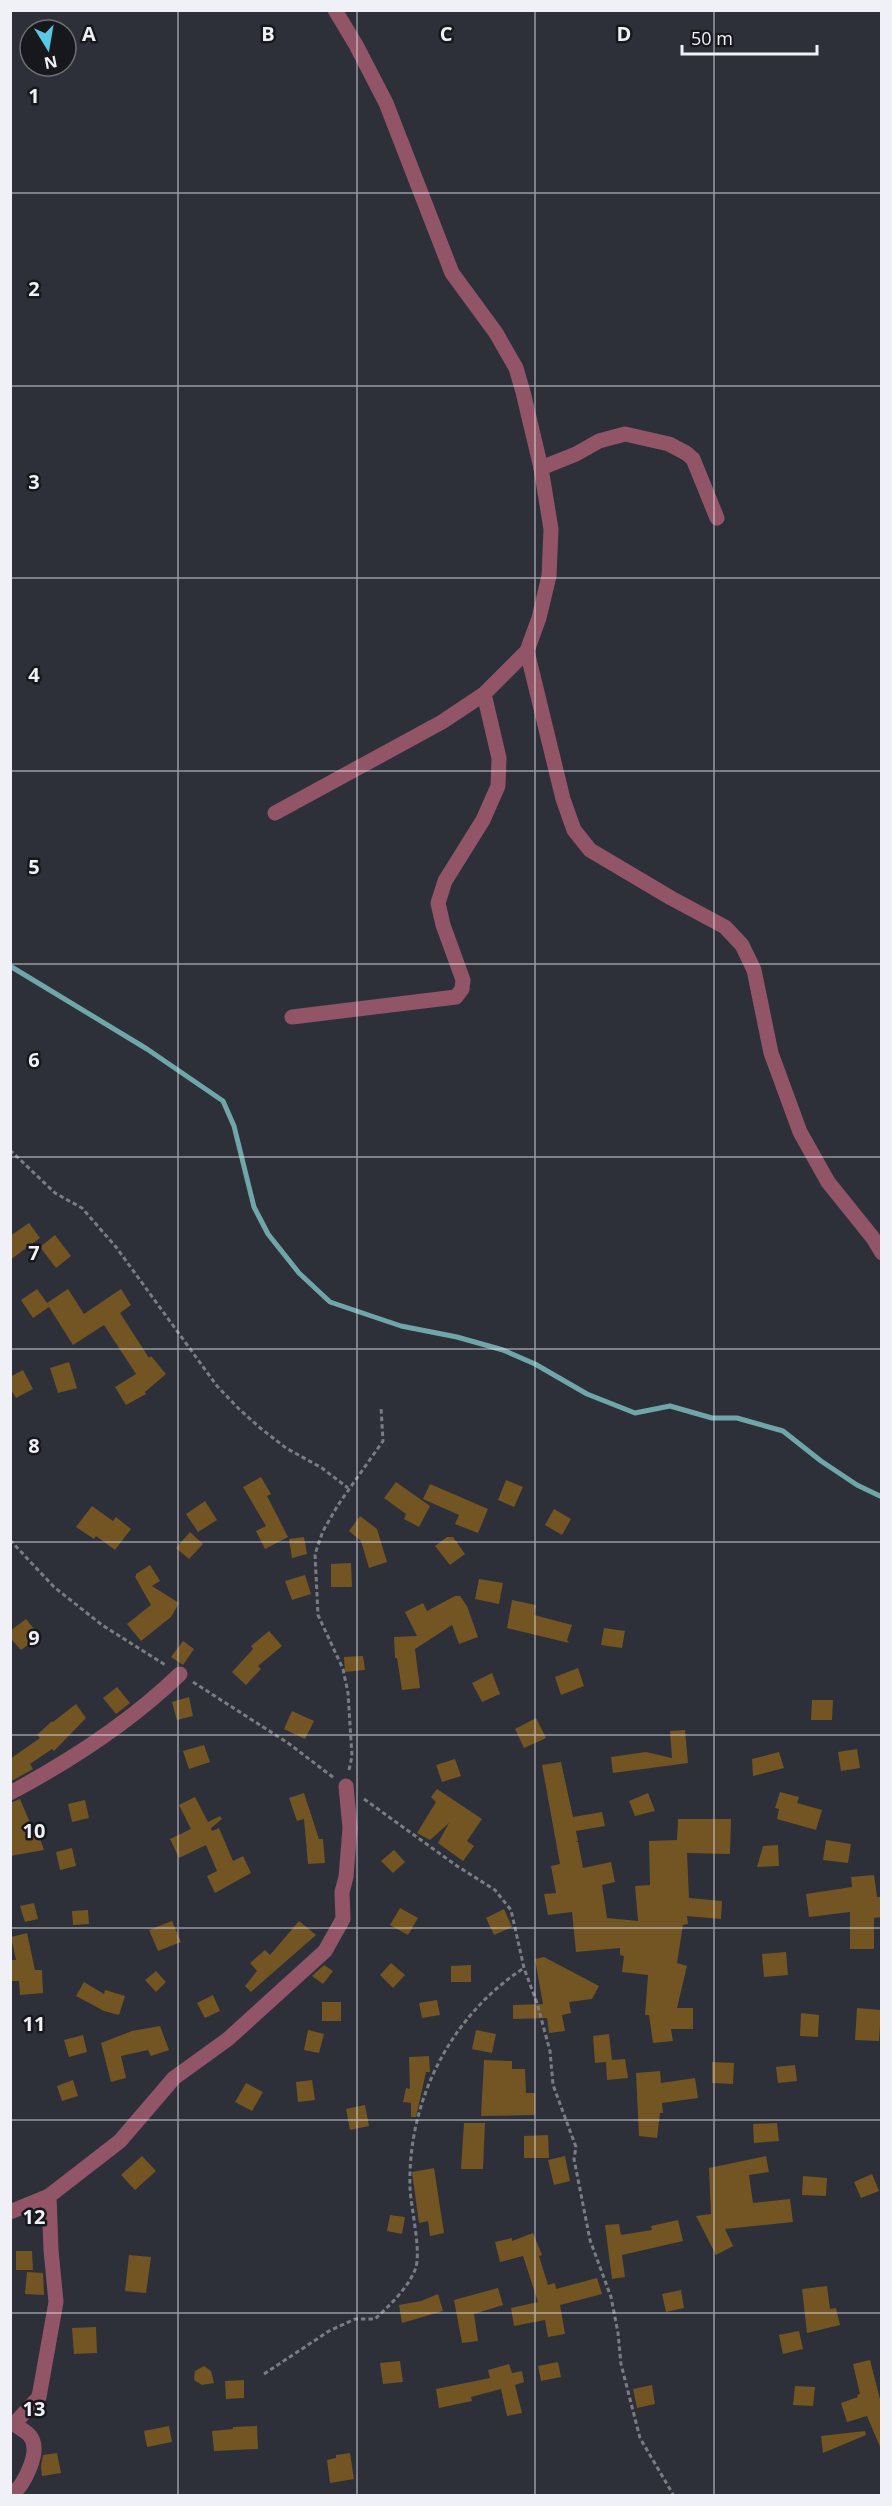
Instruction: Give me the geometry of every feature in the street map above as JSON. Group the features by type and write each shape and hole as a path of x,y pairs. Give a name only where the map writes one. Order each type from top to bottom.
{"street":[{"path":"275,813 442,722 484,694 527,651 539,618 549,576 551,529 541,468 516,368 496,333 452,273 386,103 335,10"},
{"path":"541,468 576,454 599,441 625,434 669,444 693,459 717,518"},
{"path":"527,651 563,799 574,830 590,850 725,927 742,945 754,970 771,1053 800,1132 828,1182 882,1252"},
{"path":"292,1017 456,997 462,990 463,980 442,926 438,903 446,881 483,820 498,786 499,758 484,694"},
{"path":"10,1793 104,1738 151,1702 180,1674"},
{"path":"10,2212 50,2196 120,2141 174,2078 228,2039 325,1951 343,1919 342,1892 346,1877 350,1828 346,1786"},
{"path":"11,2496 30,2467 34,2451 31,2437 14,2424 39,2397 56,2302 51,2250 50,2196"}],"path":[{"path":"10,1150 55,1192 82,1208 116,1247 217,1386 239,1409 286,1448 322,1468 348,1488"},
{"path":"381,1408 383,1441 348,1488 323,1531 315,1554 318,1615 343,1669 348,1693 352,1756 346,1786 503,1898 511,1910 517,1928 524,1968 537,2003 550,2051 553,2085 576,2147 574,2159 590,2240 610,2297 618,2333 621,2364 640,2438 674,2496"},
{"path":"264,2374 329,2331 355,2319 375,2319 404,2288 416,2268 415,2230 410,2189 412,2153 421,2105 436,2067 478,2004 501,1983 524,1968"}],"building":[{"path":"29,1223 40,1238 10,1260 10,1236"},
{"path":"55,1235 71,1256 56,1268 40,1247"},
{"path":"37,1289 47,1303 68,1289 84,1314 121,1289 131,1305 120,1313 149,1358 151,1356 166,1374 145,1392 146,1394 126,1405 115,1387 136,1374 104,1325 73,1345 49,1307 33,1318 21,1300"},
{"path":"69,1362 77,1388 58,1393 50,1368"},
{"path":"23,1370 33,1389 16,1398 10,1388 10,1377"},
{"path":"261,1477 271,1494 267,1496 288,1537 265,1549 256,1531 266,1526 243,1487"},
{"path":"506,1480 523,1487 514,1507 498,1500"},
{"path":"396,1482 430,1506 419,1527 404,1519 406,1514 384,1498"},
{"path":"430,1484 488,1509 478,1533 455,1524 459,1515 423,1499"},
{"path":"205,1501 217,1520 198,1532 186,1514"},
{"path":"92,1506 113,1521 116,1517 131,1529 115,1550 96,1536 94,1539 76,1527"},
{"path":"554,1509 571,1519 562,1535 545,1525"},
{"path":"360,1516 377,1529 387,1562 369,1568 361,1541 349,1531"},
{"path":"190,1532 203,1544 189,1559 176,1548"},
{"path":"304,1537 307,1554 292,1558 289,1539"},
{"path":"447,1537 453,1537 465,1554 450,1565 435,1546"},
{"path":"351,1563 352,1587 331,1587 331,1564"},
{"path":"150,1565 160,1581 152,1586 179,1603 171,1617 141,1641 127,1624 151,1605 134,1575 136,1577 136,1574"},
{"path":"305,1575 311,1594 292,1600 285,1581"},
{"path":"479,1579 503,1583 499,1604 475,1599"},
{"path":"455,1596 460,1596 467,1606 478,1637 459,1644 452,1625 415,1649 420,1688 402,1690 397,1658 395,1658 394,1637 417,1636 405,1612 423,1603 427,1611"},
{"path":"512,1600 536,1605 534,1615 572,1625 567,1640 569,1643 507,1628"},
{"path":"26,1619 40,1636 21,1650 10,1638 10,1631"},
{"path":"604,1628 625,1631 622,1648 601,1645"},
{"path":"269,1631 282,1646 258,1666 261,1669 246,1685 232,1672 253,1649 251,1646"},
{"path":"183,1641 194,1649 183,1665 171,1657"},
{"path":"363,1656 365,1670 345,1672 344,1657"},
{"path":"578,1668 584,1686 561,1695 555,1677"},
{"path":"492,1673 500,1694 482,1702 472,1683"},
{"path":"117,1687 130,1703 116,1714 103,1698"},
{"path":"189,1697 193,1716 177,1720 172,1702"},
{"path":"812,1700 833,1700 832,1720 811,1720"},
{"path":"76,1704 86,1718 54,1751 52,1749 30,1764 33,1769 10,1782 10,1759 40,1738 37,1735"},
{"path":"292,1711 314,1721 305,1739 284,1729"},
{"path":"536,1718 546,1738 524,1748 515,1729"},
{"path":"685,1730 688,1763 613,1773 611,1757 646,1752 672,1758 670,1731"},
{"path":"204,1745 210,1762 189,1769 183,1751"},
{"path":"857,1749 860,1768 841,1771 838,1752"},
{"path":"779,1752 784,1768 753,1776 752,1759"},
{"path":"455,1759 461,1776 442,1782 436,1765"},
{"path":"561,1762 573,1817 602,1812 605,1826 576,1831 578,1841 575,1842 578,1842 583,1868 611,1862 615,1882 602,1885 607,1918 638,1921 635,1886 650,1885 649,1841 677,1840 678,1819 731,1819 730,1854 687,1853 689,1898 722,1901 721,1919 687,1916 688,1924 683,1925 677,1963 687,1966 677,2008 693,2008 693,2029 671,2029 673,2041 653,2043 649,2015 645,2015 648,1975 622,1972 624,1956 620,1955 620,1948 576,1952 572,1912 548,1915 544,1894 556,1893 551,1866 560,1864 542,1765"},
{"path":"437,1789 482,1819 467,1841 474,1846 463,1861 438,1843 449,1823 430,1840 417,1833 436,1802 431,1797"},
{"path":"780,1792 799,1797 797,1803 822,1810 816,1830 777,1819 779,1809 775,1808"},
{"path":"304,1793 319,1839 323,1839 325,1863 308,1864 304,1819 297,1821 289,1798"},
{"path":"648,1793 655,1811 635,1816 629,1801"},
{"path":"195,1797 208,1822 220,1816 222,1819 211,1828 212,1831 219,1828 233,1861 243,1856 251,1873 215,1893 207,1876 217,1871 206,1845 179,1858 170,1839 191,1829 179,1805"},
{"path":"20,1799 44,1850 10,1856 10,1803"},
{"path":"85,1800 89,1818 72,1822 68,1804"},
{"path":"826,1840 851,1844 848,1863 823,1860"},
{"path":"778,1845 779,1866 757,1867 763,1846"},
{"path":"72,1848 76,1866 60,1870 56,1852"},
{"path":"394,1850 405,1862 393,1873 381,1861"},
{"path":"874,1875 877,1897 882,1897 882,1917 874,1918 874,1949 850,1949 850,1912 809,1917 806,1894 852,1887 851,1877"},
{"path":"34,1903 38,1919 25,1922 20,1906"},
{"path":"400,1908 418,1918 408,1935 390,1925"},
{"path":"504,1909 512,1927 494,1935 486,1918"},
{"path":"88,1910 89,1924 73,1925 72,1911"},
{"path":"172,1921 181,1942 158,1951 149,1930"},
{"path":"299,1921 316,1935 251,1992 245,1986 257,1971 250,1963 265,1950 270,1955"},
{"path":"27,1933 35,1970 42,1970 43,1993 20,1995 19,1981 10,1981 10,1960 16,1960 11,1937"},
{"path":"786,1952 788,1975 764,1977 762,1954"},
{"path":"544,1957 599,1986 592,1999 569,2002 571,2013 562,2015 565,2031 549,2033 547,2018 513,2019 513,2005 543,2004 535,1959"},
{"path":"391,1963 405,1975 393,1988 380,1975"},
{"path":"324,1965 333,1971 323,1984 312,1976"},
{"path":"471,1965 471,1982 451,1982 451,1966"},
{"path":"156,1971 166,1982 156,1992 145,1980"},
{"path":"84,1982 104,1994 105,1990 125,1996 119,2015 104,2011 76,1996"},
{"path":"213,1995 220,2011 205,2018 197,2003"},
{"path":"437,2000 440,2015 422,2018 419,2003"},
{"path":"322,2002 341,2002 341,2021 322,2021"},
{"path":"857,2008 881,2010 879,2041 855,2040"},
{"path":"801,2013 819,2015 818,2037 800,2036"},
{"path":"160,2026 169,2050 151,2056 148,2050 121,2056 126,2078 111,2082 101,2043 132,2031"},
{"path":"308,2030 324,2034 319,2053 304,2050"},
{"path":"476,2030 496,2034 492,2053 472,2049"},
{"path":"609,2034 612,2060 625,2059 628,2078 607,2080 606,2062 595,2063 593,2036"},
{"path":"83,2035 87,2052 69,2057 64,2040"},
{"path":"429,2056 430,2072 426,2072 416,2117 411,2117 411,2103 403,2102 406,2088 410,2089 409,2057"},
{"path":"484,2060 512,2061 512,2069 525,2069 526,2093 535,2093 535,2115 481,2116"},
{"path":"712,2062 734,2063 733,2084 712,2083"},
{"path":"795,2065 797,2081 778,2083 776,2067"},
{"path":"660,2071 661,2083 695,2078 698,2098 662,2103 663,2113 660,2113 657,2138 639,2136 636,2073"},
{"path":"73,2080 78,2096 62,2101 57,2086"},
{"path":"312,2080 315,2100 298,2102 296,2082"},
{"path":"246,2083 263,2092 252,2111 235,2102"},
{"path":"365,2105 369,2126 350,2130 346,2109"},
{"path":"464,2123 485,2123 483,2169 461,2169"},
{"path":"777,2123 779,2141 754,2143 753,2124"},
{"path":"548,2135 549,2158 524,2158 524,2136"},
{"path":"142,2156 156,2171 135,2190 121,2175"},
{"path":"565,2156 570,2181 554,2185 548,2160"},
{"path":"766,2156 769,2172 749,2175 753,2203 790,2199 793,2222 725,2229 733,2246 716,2255 696,2216 711,2214 709,2168"},
{"path":"434,2168 444,2233 430,2236 428,2221 419,2223 412,2172"},
{"path":"872,2174 879,2191 861,2198 854,2182"},
{"path":"803,2176 827,2178 826,2196 802,2195"},
{"path":"390,2215 405,2217 402,2234 387,2231"},
{"path":"678,2220 683,2241 622,2255 625,2277 612,2279 605,2225 619,2224 621,2235 652,2230 651,2226"},
{"path":"533,2233 542,2255 539,2256 548,2285 555,2283 556,2289 597,2278 602,2294 560,2305 565,2334 548,2337 545,2320 514,2326 511,2308 538,2302 523,2256 500,2262 495,2242 512,2238 512,2241"},
{"path":"16,2251 32,2251 33,2270 16,2270"},
{"path":"129,2255 151,2257 146,2293 125,2291"},
{"path":"27,2272 43,2273 44,2295 25,2294"},
{"path":"827,2286 830,2309 836,2308 840,2325 807,2333 802,2289"},
{"path":"498,2288 503,2305 474,2314 478,2341 462,2343 454,2300"},
{"path":"681,2290 684,2308 666,2312 662,2294"},
{"path":"438,2294 443,2311 402,2323 399,2305 421,2301"},
{"path":"96,2327 97,2353 74,2354 72,2328"},
{"path":"799,2331 803,2349 783,2354 779,2335"},
{"path":"870,2360 882,2407 881,2449 867,2416 847,2422 841,2403 858,2397 857,2395 860,2394 853,2364"},
{"path":"400,2361 403,2382 383,2384 380,2363"},
{"path":"558,2362 561,2377 541,2381 538,2366"},
{"path":"509,2364 512,2373 522,2371 524,2382 515,2385 522,2413 507,2416 501,2389 471,2397 472,2401 439,2408 436,2389 490,2378 488,2370"},
{"path":"204,2366 211,2371 214,2383 202,2385 194,2380 195,2371"},
{"path":"244,2380 244,2398 226,2399 225,2381"},
{"path":"652,2385 655,2404 637,2408 633,2389"},
{"path":"795,2386 815,2387 813,2406 793,2405"},
{"path":"169,2426 172,2442 147,2447 144,2431"},
{"path":"257,2426 258,2449 214,2451 212,2431"},
{"path":"865,2431 866,2435 823,2453 821,2436"},
{"path":"57,2453 61,2473 42,2476 43,2455"},
{"path":"350,2453 354,2479 330,2483 327,2460 336,2458 336,2455"}],"waterway":[{"path":"10,966 147,1049 223,1101 234,1126 254,1207 268,1234 299,1273 330,1302 401,1326 457,1337 503,1350 535,1364 587,1394 635,1413 670,1406 712,1418 737,1418 783,1431 821,1461 857,1485 882,1497"}]}
